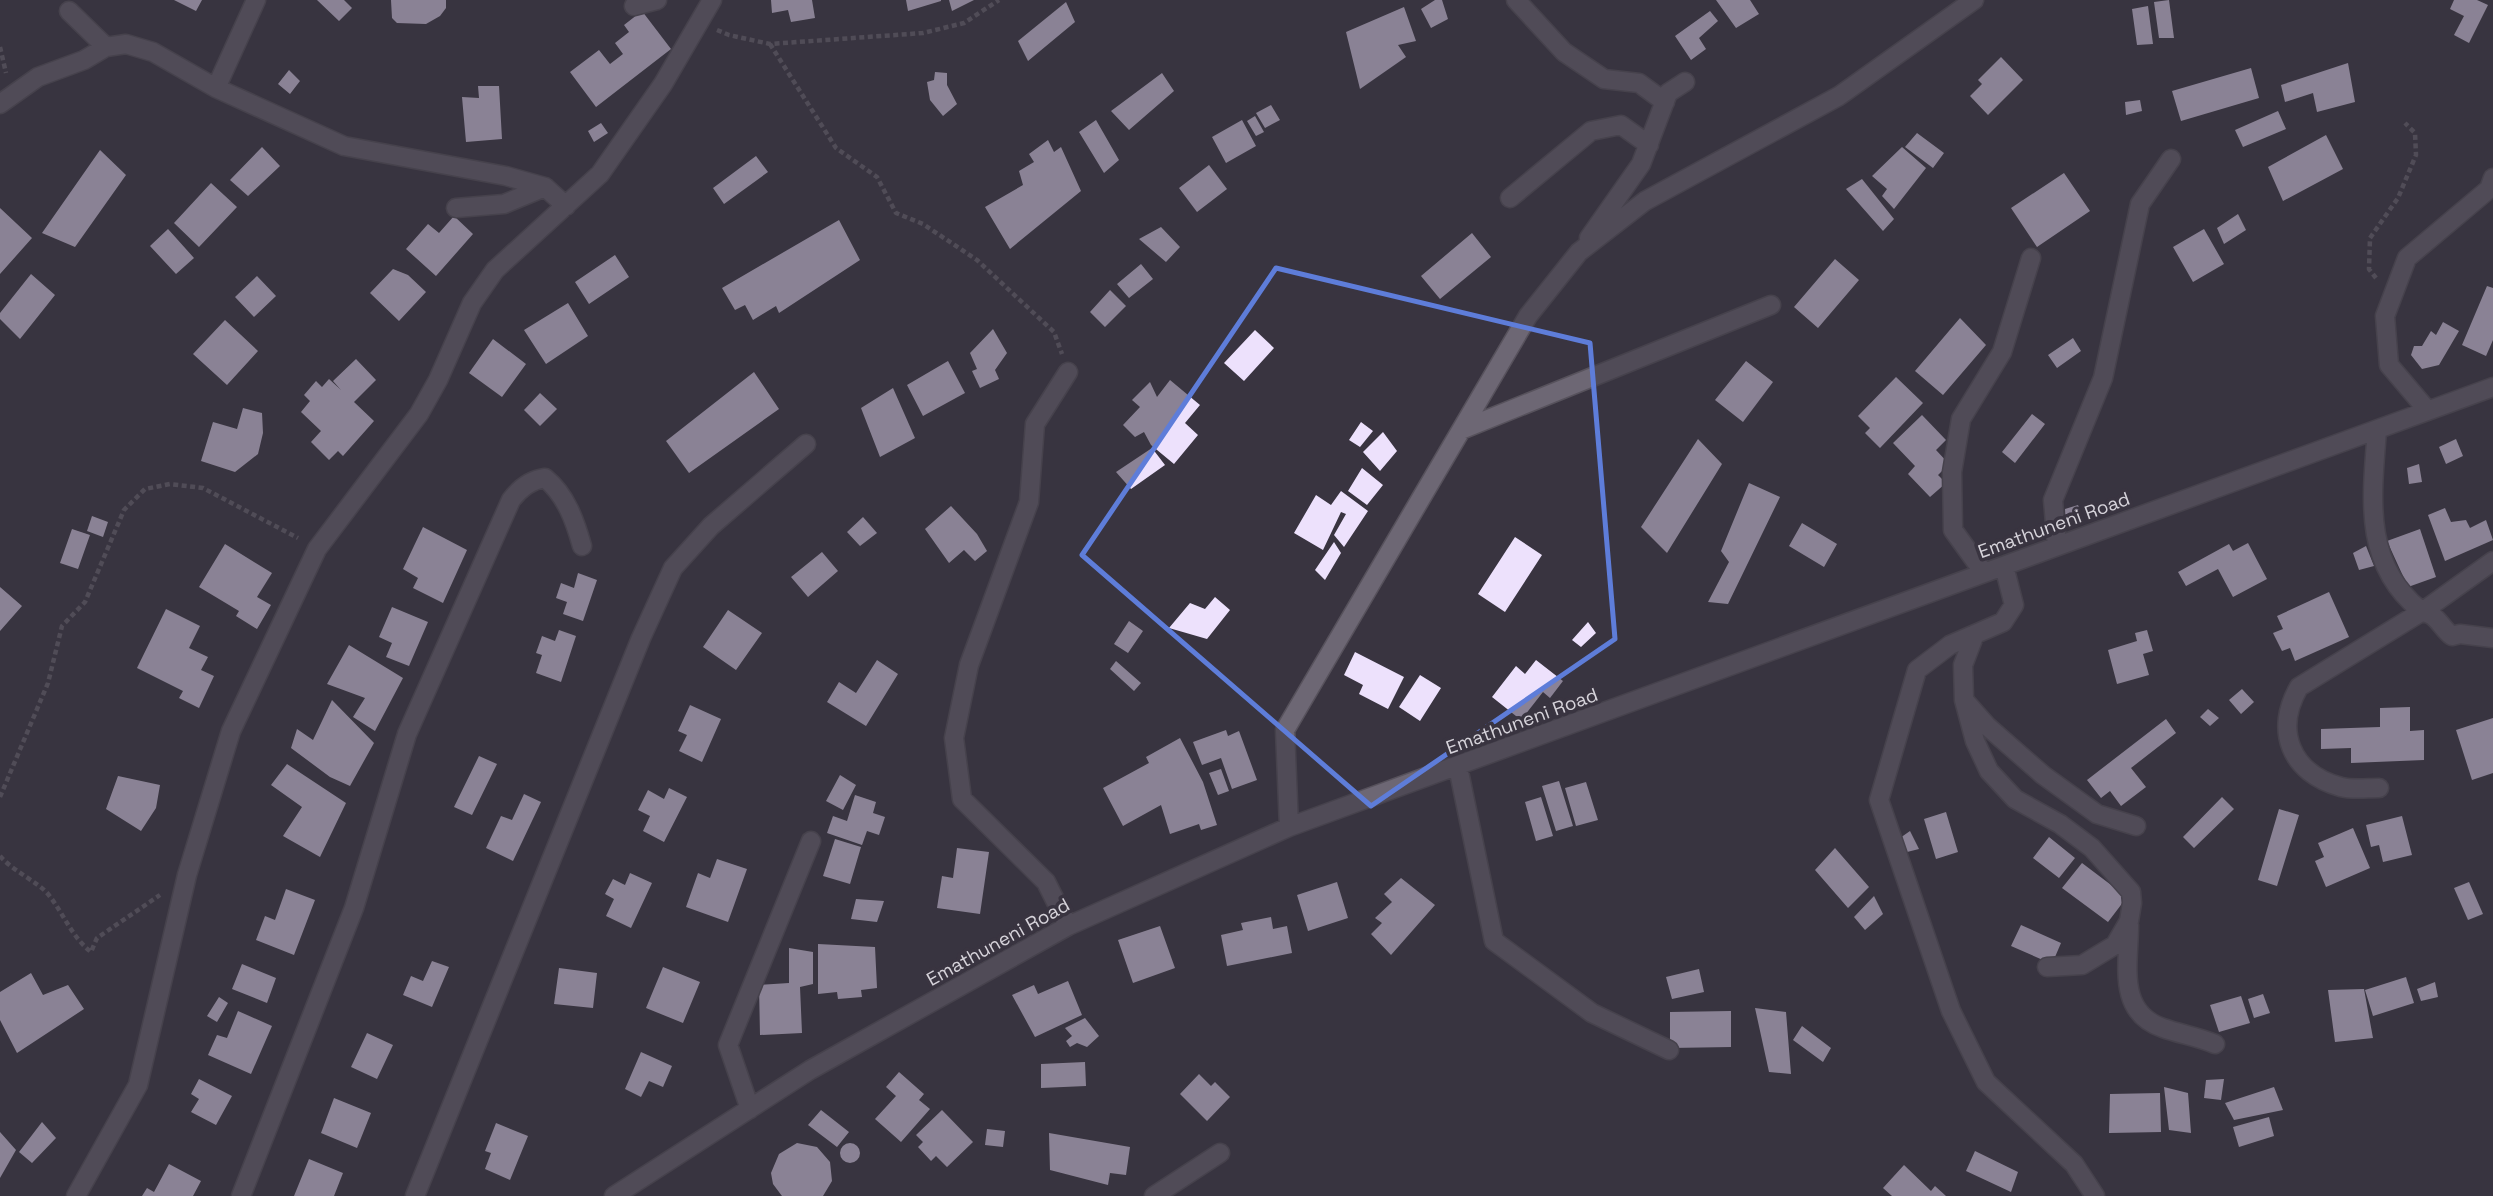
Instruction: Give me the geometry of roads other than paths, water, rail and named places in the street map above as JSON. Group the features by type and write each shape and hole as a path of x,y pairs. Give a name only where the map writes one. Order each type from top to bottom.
{"street":[{"path":"216,88 256,0"},
{"path":"634,6 657,0"},
{"path":"76,1196 138,1085 187,875 231,732 317,549 419,414 438,380 471,303 495,270 600,174 663,84 712,0"},
{"path":"1516,0 1564,52 1604,79 1639,83 1665,102"},
{"path":"1579,252 1645,201 1839,96 1974,0"},
{"path":"69,11 106,47"},
{"path":"0,104 38,76 84,60 106,47 126,44 153,52 216,88 344,146 506,176 545,187 566,206"},
{"path":"1289,827 1285,730 1528,316 1579,252 1641,164 1668,93 1685,82"},
{"path":"1510,198 1591,131 1620,125 1649,145"},
{"path":"2057,547 2053,500 2104,378 2140,204 2171,159"},
{"path":"2428,411 2389,365 2385,316 2407,258 2489,189 2493,178"},
{"path":"456,208 504,204 545,187"},
{"path":"1984,573 1953,530 1952,472 1961,419 2002,352 2031,258"},
{"path":"1461,429 1771,305"},
{"path":"1068,372 1035,424 1028,502 969,665 954,738 962,799 1046,882 1068,926"},
{"name":"Emathuneni Road","path":"614,1196 810,1070 1068,926 1289,827 2493,387"},
{"path":"2377,430 2371,510 2382,564 2422,612 2434,616 2452,636 2460,634 2493,638"},
{"path":"415,1196 641,638 673,568 711,526 806,444"},
{"path":"241,1196 354,908 407,734 511,500 535,480 545,478 569,510 582,547"},
{"path":"2379,788 2341,787 2312,772 2293,754 2285,732 2287,707 2299,687 2422,612 2493,561"},
{"path":"2004,566 2014,605 2003,622 1950,645 1917,670 1879,800 1951,1011 1986,1082 2074,1164 2095,1196"},
{"path":"1975,634 1964,665 1964,700 1975,741 1989,771 2015,799 2060,824 2092,848 2131,892 2127,979 2129,999 2135,1008 2142,1016 2160,1027 2215,1044"},
{"path":"1964,700 1987,726 2043,775 2097,814 2136,826"},
{"path":"1458,767 1494,941 1592,1013 1669,1050"},
{"path":"751,1109 728,1045 811,841"},
{"path":"2047,967 2082,965 2105,953 2115,946 2129,921"},
{"path":"1154,1196 1220,1153"}]}
